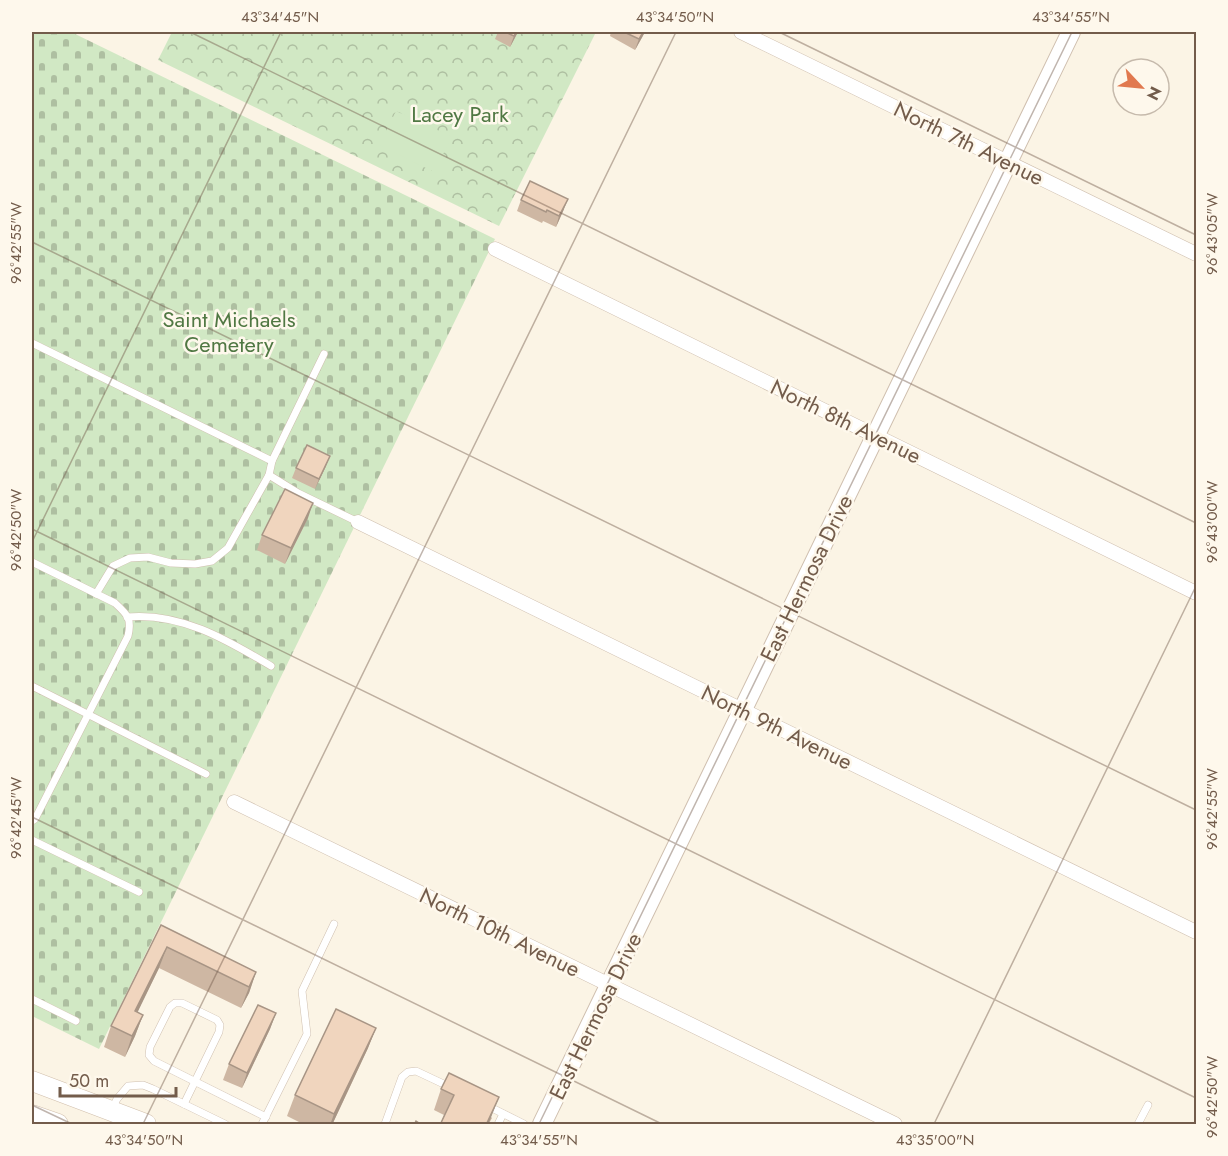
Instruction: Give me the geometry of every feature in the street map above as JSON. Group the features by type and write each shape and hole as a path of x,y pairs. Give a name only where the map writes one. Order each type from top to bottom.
{"main road":[{"path":"32,1081 108,1118 146,1125"},
{"path":"32,1115 58,1125"}],"street":[{"name":"North 7th Avenue","path":"741,32 1197,254"},
{"name":"East Hermosa Drive","path":"542,1125 1071,32"},
{"name":"North 8th Avenue","path":"495,249 1197,593"},
{"name":"North 9th Avenue","path":"358,522 1197,932"},
{"name":"North 10th Avenue","path":"234,802 895,1125"}],"lane":[{"path":"32,343 272,461"},
{"path":"96,594 113,566 130,558 148,557 171,563 195,564 212,561 228,548 269,475 272,461 324,354"},
{"path":"269,475 298,493 358,522"},
{"path":"32,562 115,603 125,612 131,625 128,636 32,821"},
{"path":"127,617 145,615 164,618 202,629 271,666"},
{"path":"32,686 206,774"},
{"path":"32,840 139,892"},
{"path":"262,1125 307,1034 302,991 334,924"},
{"path":"32,999 76,1021"},
{"path":"184,1104 195,1081 219,1032 220,1025 217,1020 182,1003 170,1008 150,1047 149,1055 154,1061 195,1081 266,1116"},
{"path":"385,1125 402,1077 408,1072 417,1071 454,1089"},
{"path":"108,1118 122,1092 128,1086 135,1084 153,1089 225,1125"},
{"path":"483,1104 524,1125"},
{"path":"1138,1125 1148,1105"},
{"path":"498,1125 503,1114"}],"green space":[{"name":"Saint Michaels Cemetery","path":"32,32 71,32 495,239 99,1049 32,1016"},
{"name":"Lacey Park","path":"172,32 596,32 499,226 158,60"},
{"path":"396,111 452,137 434,172 379,145"}],"building":[{"path":"624,32 643,32 639,39"},
{"path":"530,181 568,199 559,216 521,200"},
{"path":"307,445 330,456 319,479 296,468"},
{"path":"285,489 313,503 291,548 262,535"},
{"path":"161,925 256,972 249,987 167,947 135,1011 143,1015 132,1036 111,1026"},
{"path":"258,1005 276,1013 247,1073 229,1064"},
{"path":"336,1009 376,1028 334,1114 295,1095"},
{"path":"449,1073 499,1097 486,1125 440,1125 454,1095 441,1089"}]}
